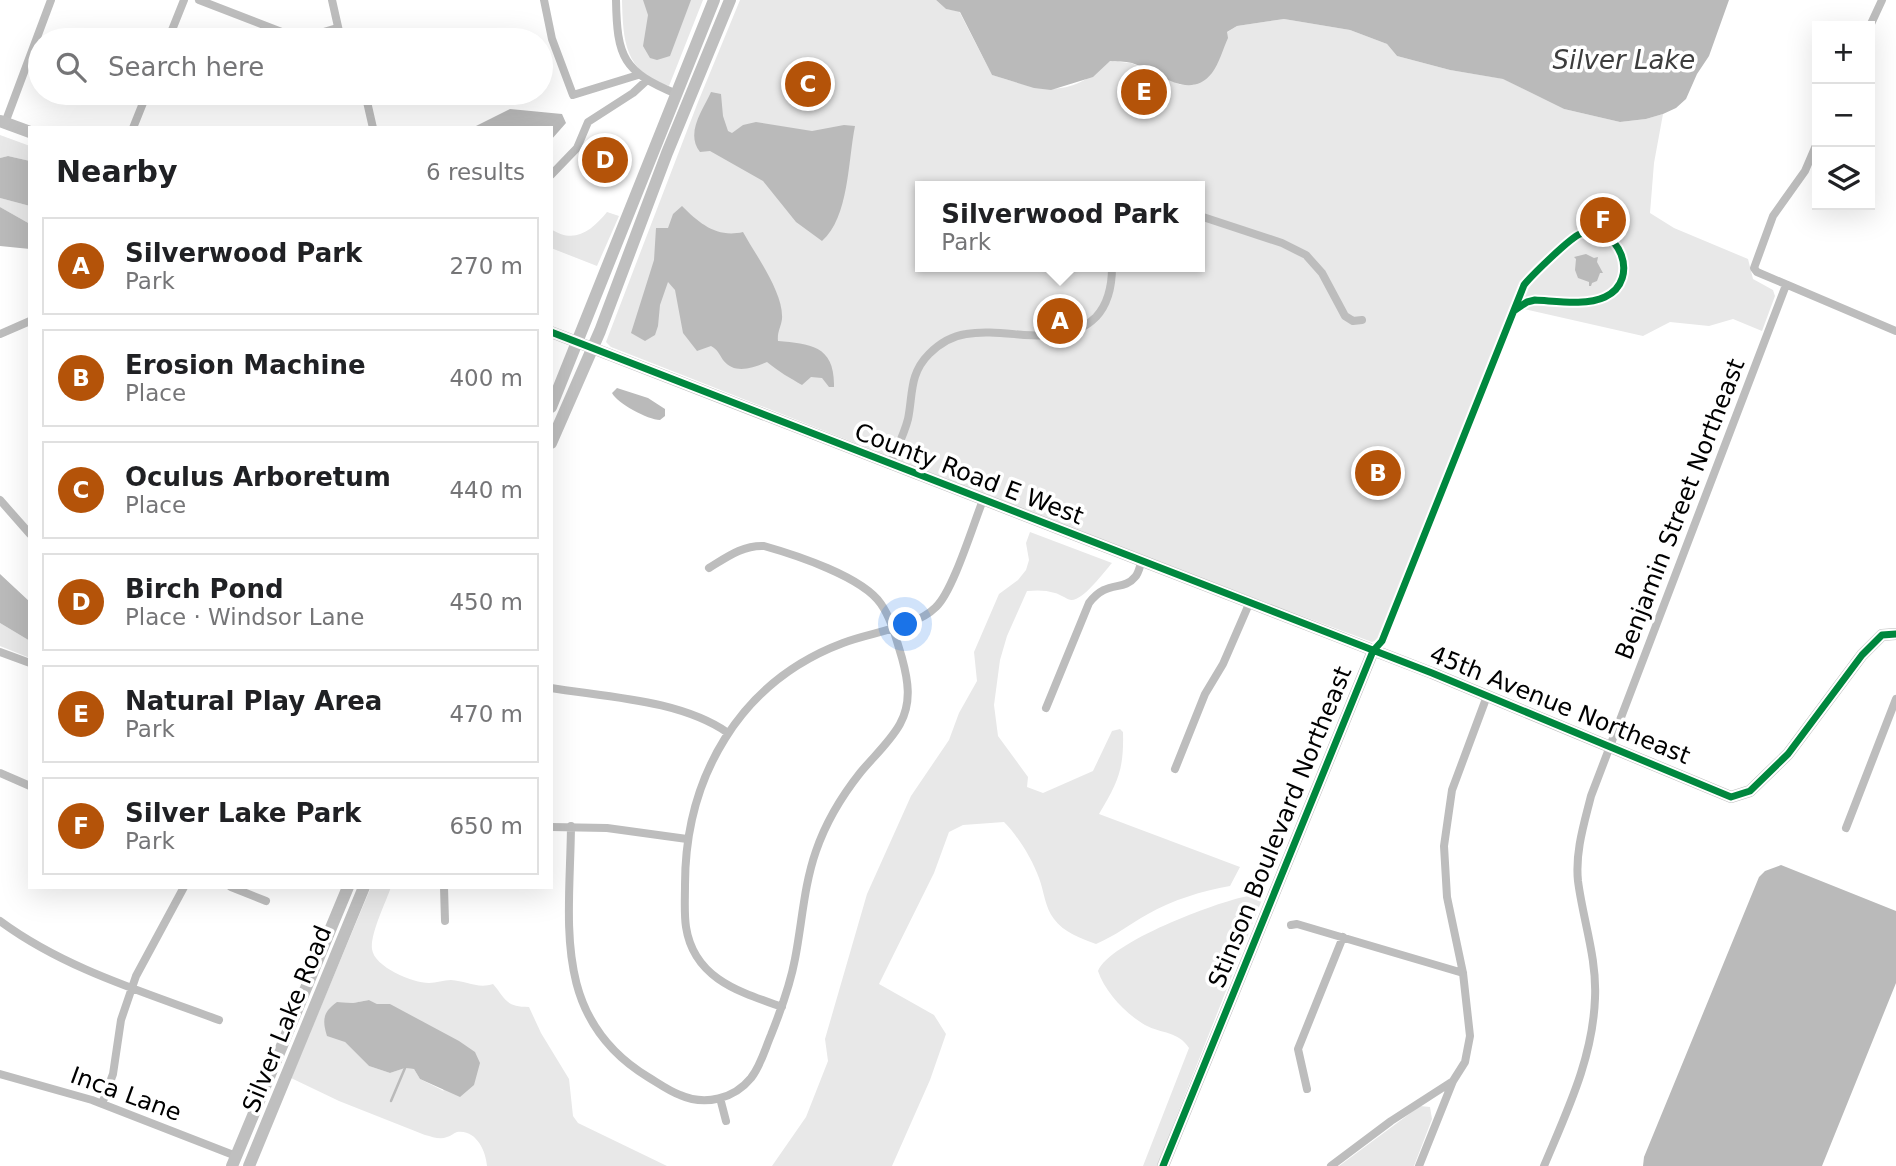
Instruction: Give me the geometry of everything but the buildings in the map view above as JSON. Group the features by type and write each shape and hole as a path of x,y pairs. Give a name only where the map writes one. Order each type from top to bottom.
{"street":[{"path":"40,28 51,0"},
{"path":"173,28 184,0"},
{"path":"199,0 271,28"},
{"path":"332,0 337,28"},
{"path":"544,0 550,28"},
{"path":"616,0 620,48 638,75 677,94"},
{"path":"553,402 714,0"},
{"path":"553,438 730,0"},
{"path":"1872,21 1882,0"},
{"path":"553,42 573,95 638,75"},
{"path":"28,57 2,122 28,131"},
{"path":"553,172 577,148 588,122 633,93 646,81"},
{"path":"135,126 143,105"},
{"path":"369,105 373,126"},
{"path":"1815,147 1805,171 1773,216 1754,268 1757,272 1786,285 1896,331"},
{"path":"1205,218 1298,250 1316,264 1345,316 1353,321 1362,320"},
{"name":"Stinson Boulevard Northeast","path":"1163,1166 1373,650 1382,641 1515,310 1527,281 1580,234 1597,233 1611,240 1620,250 1625,266 1624,275 1616,290 1608,296 1592,301 1535,300 1515,310"},
{"path":"890,465 906,427 915,373 928,355 949,339 969,333 1057,336 1076,331 1094,319 1104,304 1111,287 1112,272"},
{"name":"Benjamin Street Northeast","path":"1544,1166 1582,1076 1592,1035 1596,995 1592,951 1578,879 1579,846 1591,796 1786,285"},
{"path":"0,334 28,322"},
{"name":"County Road E West","path":"553,332 890,465 1373,650"},
{"path":"0,500 28,532"},
{"path":"782,1007 718,980 694,953 685,916 687,839 699,790 728,733 762,694 801,663 842,643 922,618 939,605 948,589 983,500"},
{"path":"571,826 570,952 574,979 582,1004 603,1038 615,1052 643,1074 673,1092 699,1100 720,1098 743,1087 756,1070 782,1007 794,961 810,874 822,834 846,792 900,725 907,705 908,684 893,627 881,603 864,586 773,549 755,546 747,547 709,568"},
{"path":"1046,708 1090,603 1100,590 1126,583 1135,577 1142,560"},
{"path":"1175,769 1200,705 1223,664 1249,604"},
{"name":"45th Avenue Northeast","path":"1373,650 1731,797 1751,791 1788,754 1862,655 1882,635 1896,634"},
{"path":"0,652 28,662"},
{"path":"553,688 678,709 709,720 728,733"},
{"path":"1422,1165 1453,1081 1465,1062 1470,1036 1463,973 1447,897 1444,846 1452,790 1487,696"},
{"path":"1846,828 1896,699"},
{"path":"0,773 28,785"},
{"path":"553,827 571,826 687,839"},
{"path":"102,1104 113,1074 121,1020 132,987 146,955 183,889"},
{"path":"236,889 266,901"},
{"path":"234,1161 347,889"},
{"name":"Silver Lake Road","path":"249,1166 363,889"},
{"path":"444,889 445,921"},
{"path":"0,921 67,961 219,1020"},
{"path":"1291,925 1297,924 1463,973"},
{"path":"1307,1089 1298,1049 1343,937"},
{"name":"Inca Lane","path":"0,1074 69,1092 102,1104 234,1161"},
{"path":"1331,1166 1391,1121 1453,1081"},
{"path":"720,1098 726,1121"}],"shaded area":[{"path":"622,0 703,0 669,86 643,72 629,53 623,28"},
{"path":"740,0 936,0 946,9 959,11 992,75 1040,88 1054,89 1080,82 1109,61 1131,63 1181,85 1194,85 1226,33 1237,26 1284,19 1350,30 1387,44 1397,56 1450,70 1504,79 1564,109 1620,122 1663,114 1654,163 1650,213 1674,228 1748,259 1753,279 1773,290 1775,296 1762,331 1733,319 1709,326 1670,322 1643,336 1511,306 1379,639 1372,642 611,347 606,342"},
{"path":"0,135 28,145 28,161 8,156 0,158"},
{"path":"0,198 28,205 28,223 0,207"},
{"path":"607,212 619,216 597,266 553,249 553,230 568,236 575,235 589,230"},
{"path":"1030,532 1112,563 1087,591 1076,599 1071,600 1048,591 1027,591 1007,636 1000,660 994,705 998,736 1028,777 1027,787 1043,793 1093,771 1112,731 1120,729 1123,732 1121,766 1099,814 1240,867 1230,886 1167,904 1096,944 1068,931 1054,919 1033,863 1004,822 963,825 949,832 934,873 879,984 934,1015 946,1034 930,1080 892,1166 772,1166 806,1117 828,1061 825,1039 867,894 911,796 949,740 959,713 977,681 974,652 999,594 1018,580 1026,570 1029,560 1026,543"},
{"path":"0,623 28,640 28,657 0,646"},
{"path":"370,889 390,889 372,943 374,956 395,973 422,982 451,980 477,985 493,984 510,1004 529,1007 541,1033 569,1079 573,1116 578,1123 667,1166 487,1166 479,1142 470,1134 457,1132 448,1137 436,1138 339,1101 291,1078","holes":["369,1000 377,1004 390,1004 444,1091 420,1079 414,1069 405,1068 390,1073 369,1066 345,1042 337,1002"]},
{"path":"1248,896 1263,897 1157,1166 1143,1166 1189,1048 1180,1038 1151,1028 1131,1015 1111,994 1098,971 1122,948 1142,936 1213,906"},
{"path":"1420,1106 1430,1107 1432,1119 1414,1166 1339,1166"}],"water":[{"path":"643,0 691,0 670,56 657,60 650,58 643,46 648,15"},
{"name":"Silver Lake","path":"936,0 1729,0 1709,56 1686,99 1663,114 1620,122 1564,109 1503,79 1450,70 1397,56 1387,44 1350,30 1284,19 1237,26 1227,32 1228,38 1212,73 1193,85 1173,82 1132,63 1110,61 1093,77 1051,90 1034,88 992,75 960,12 946,9"},
{"path":"711,92 721,94 723,116 728,131 732,133 743,125 756,122 812,131 844,125 855,126 846,188 838,218 822,241 796,222 763,181 710,151 700,152 694,137 695,129"},
{"path":"510,109 562,114 566,123 553,138 553,126 476,126"},
{"path":"8,156 28,161 28,205 0,198 0,158"},
{"path":"682,206 695,218 717,231 743,232 768,274 778,298 782,319 778,341 818,349 830,363 834,387 829,387 822,378 811,377 802,385 767,362 738,369 728,365 711,346 697,351 683,333 675,290 668,282 660,305 655,335 645,341 631,333 654,260 656,228 668,228 673,214"},
{"path":"0,207 28,223 28,249 0,246"},
{"path":"1586,254 1598,257 1597,262 1603,273 1600,273 1591,286 1589,282 1578,278 1575,270 1574,257"},
{"path":"617,388 648,398 665,409 665,416 660,420 633,410 612,393"},
{"path":"0,574 28,600 28,640 0,623"},
{"path":"1781,865 1896,911 1896,983 1822,1166 1643,1166 1644,1157 1759,877 1765,871"},
{"path":"369,1000 377,1004 390,1004 475,1052 480,1063 474,1085 460,1097 420,1079 414,1069 405,1068 390,1073 369,1066 345,1042 327,1036 325,1017 332,1006 337,1002"}],"waterway":[{"path":"391,1101 405,1068"}],"cycle path":[{"path":"1163,1166 1373,651 1382,641 1524,285 1560,249 1580,234 1594,232 1606,236 1621,254 1624,266 1622,278 1616,289 1605,297 1580,302 1535,300 1515,310"},
{"path":"553,333 1432,673 1731,797 1750,791 1788,754 1862,655 1882,635 1896,634"}],"place":[{"name":"Oculus Arboretum","path":"808,84"},
{"name":"Natural Play Area","path":"1144,92"},
{"name":"Birch Pond","path":"605,160"},
{"name":"Silver Lake Park","path":"1603,220"},
{"name":"Silverwood Park","path":"1060,321"},
{"name":"Erosion Machine","path":"1378,473"}]}
